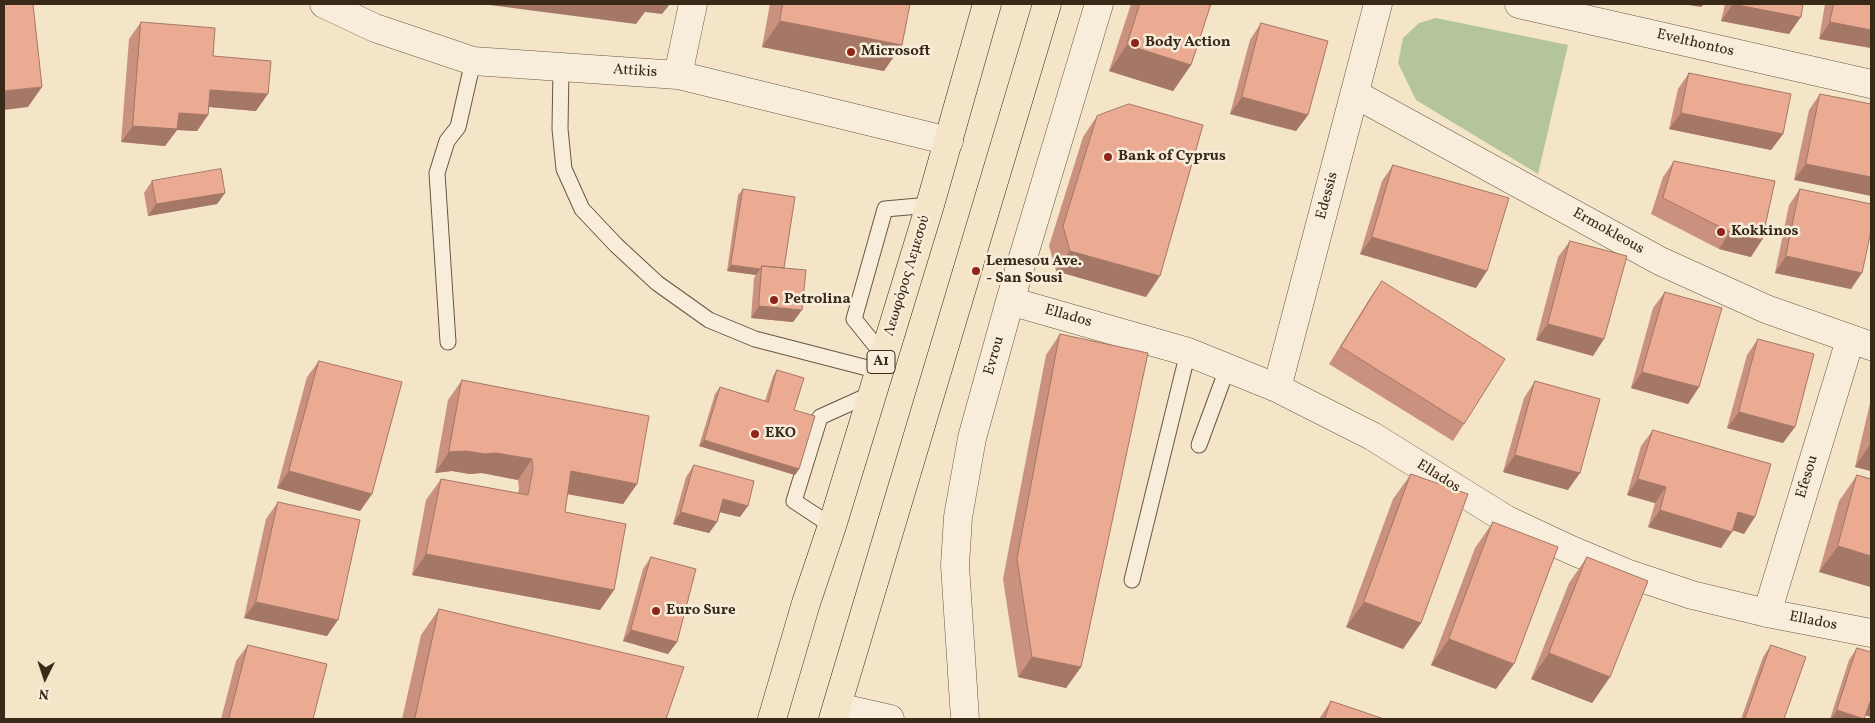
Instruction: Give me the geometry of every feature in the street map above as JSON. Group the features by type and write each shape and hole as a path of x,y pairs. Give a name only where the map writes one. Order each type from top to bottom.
{"main road":[{"name":"Λεωφόρος Λεμεσού","path":"772,719 807,598 832,526 930,205 987,4"},
{"path":"835,713 1047,4"}],"street":[{"name":"Attikis","path":"324,4 375,28 473,61 678,75 949,141"},
{"path":"678,75 693,4"},
{"name":"Evrou","path":"965,719 955,565 958,517 972,438 1010,301 1099,4"},
{"name":"Edessis","path":"1278,388 1378,4"},
{"name":"Evelthontos","path":"1519,4 1871,84"},
{"name":"Ermokleous","path":"1355,94 1660,261 1766,309 1861,343"},
{"name":"Ellados","path":"1010,301 1188,352 1278,388 1372,436 1507,520 1626,573 1692,595 1767,613 1871,633"},
{"name":"Efesou","path":"1767,613 1861,343"},
{"path":"835,713 890,719"}],"lane":[{"path":"448,342 437,173 447,141 458,127 473,61"},
{"path":"561,68 560,129 564,168 582,209 616,245 657,282 709,320 755,339 878,373"},
{"path":"878,373 854,320 886,209 930,205"},
{"path":"1132,580 1188,352"},
{"path":"1199,445 1227,369"},
{"path":"832,526 794,501 820,416 878,373"}],"green space":[{"path":"1436,18 1568,45 1538,174 1416,100 1398,63 1403,38 1419,23"}],"building":[{"path":"4,4 33,4 42,87 4,91"},
{"path":"783,4 910,4 902,45 780,21"},
{"path":"1140,4 1211,4 1191,65 1127,45"},
{"path":"1733,4 1803,4 1801,17"},
{"path":"1834,4 1871,4 1871,30 1830,22"},
{"path":"141,22 215,28 213,56 271,61 268,94 210,90 208,115 179,113 177,129 133,126"},
{"path":"1261,23 1328,41 1308,115 1242,97"},
{"path":"1689,73 1791,94 1783,134 1681,113"},
{"path":"1820,94 1871,104 1871,177 1806,164"},
{"path":"1129,104 1203,125 1160,276 1070,251 1063,226 1097,116"},
{"path":"1674,161 1775,181 1762,240 1730,232 1663,198"},
{"path":"1393,165 1509,198 1487,271 1372,237"},
{"path":"221,169 225,193 156,204 152,181"},
{"name":"Petrolina","path":"743,189 795,197 784,268 762,266 760,269 731,265"},
{"path":"1800,189 1871,204 1871,231 1862,273 1786,256"},
{"path":"1570,241 1627,256 1604,339 1548,324"},
{"path":"762,266 806,270 802,310 759,306"},
{"path":"1382,281 1505,359 1464,424 1341,347"},
{"path":"1665,292 1722,308 1699,387 1642,372"},
{"path":"1060,334 1148,353 1081,667 1032,657 1017,559"},
{"path":"1758,339 1814,354 1795,427 1739,412"},
{"path":"319,361 402,382 372,494 289,471"},
{"name":"EKO","path":"777,370 804,378 794,410 815,416 799,469 704,440 720,387 768,402"},
{"path":"462,380 649,416 637,484 571,471 565,512 626,524 614,590 426,554 441,479 528,495 533,469 532,459 496,453 449,452"},
{"path":"1535,381 1600,399 1580,473 1515,455"},
{"path":"1653,430 1771,464 1755,517 1738,512 1732,532 1660,510 1666,487 1638,479"},
{"path":"694,465 754,481 748,506 723,499 717,522 681,512"},
{"path":"1411,474 1468,494 1421,623 1364,602"},
{"path":"1857,475 1871,479 1871,556 1838,546"},
{"path":"278,502 360,520 338,620 256,602"},
{"path":"1493,522 1558,547 1514,664 1449,639"},
{"name":"Euro Sure","path":"651,557 696,569 677,642 631,630"},
{"path":"1587,557 1648,581 1610,677 1549,653"},
{"path":"439,609 684,667 666,719 415,719"},
{"path":"248,645 327,664 313,719 229,719"},
{"path":"1771,645 1806,657 1784,719 1745,719"},
{"path":"1857,648 1871,652 1871,703 1864,719 1837,710"},
{"path":"1331,701 1384,719 1325,719"}],"place":[{"name":"Body Action","path":"1135,43"},
{"name":"Microsoft","path":"851,52"},
{"name":"Bank of Cyprus","path":"1108,157"},
{"name":"Kokkinos","path":"1721,232"},
{"name":"Lemesou Ave. - San Sousi","path":"976,271"},
{"name":"Petrolina","path":"774,300"},
{"name":"EKO","path":"755,434"},
{"name":"Euro Sure","path":"656,611"}]}
